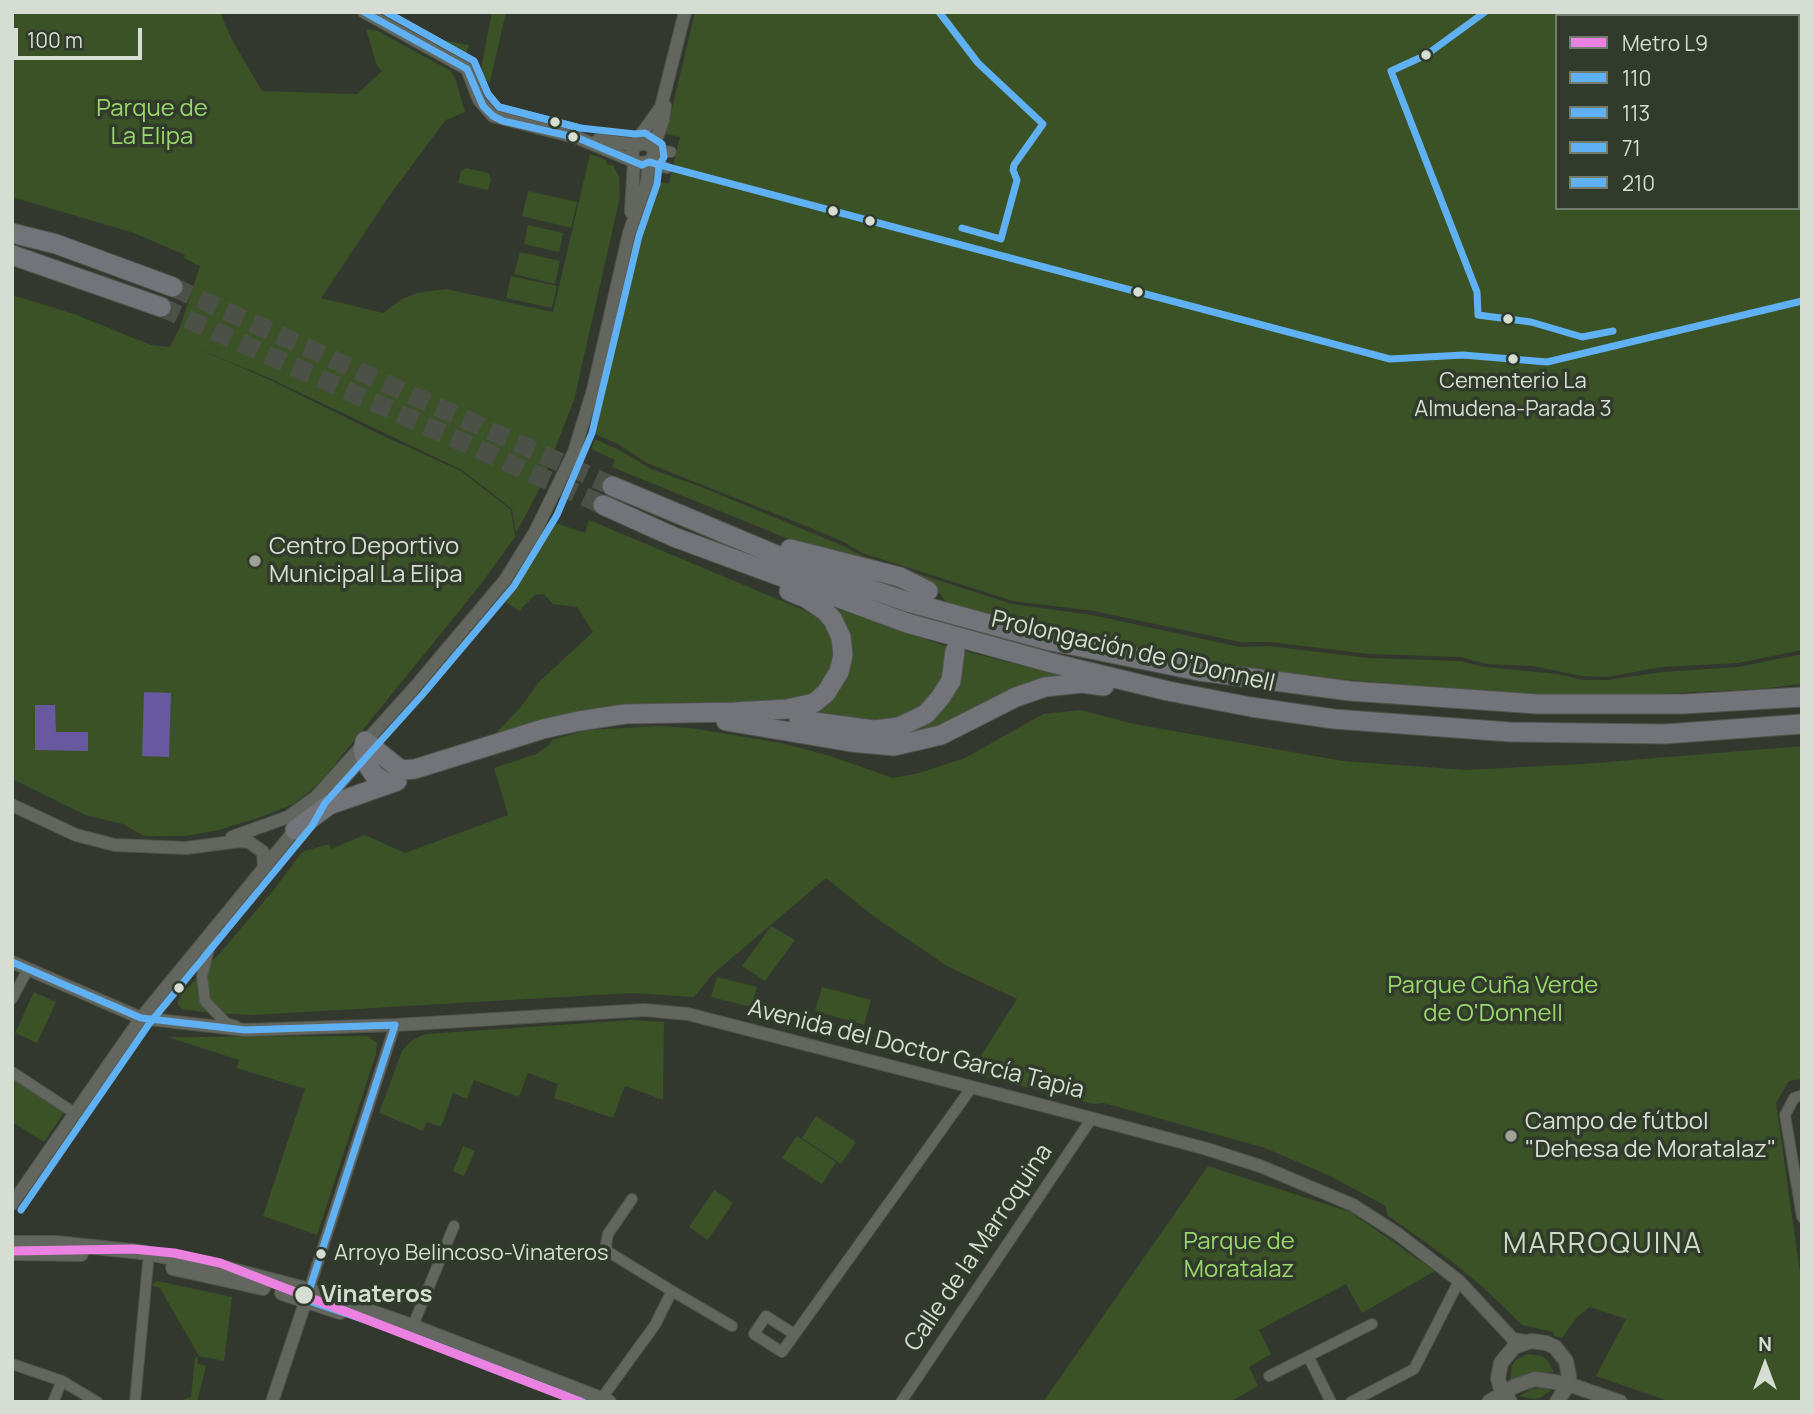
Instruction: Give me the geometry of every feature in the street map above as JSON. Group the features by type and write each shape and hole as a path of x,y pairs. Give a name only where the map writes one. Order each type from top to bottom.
{"highway":[{"path":"12,223 57,244"},
{"path":"12,233 57,244 173,287"},
{"path":"12,256 161,307"},
{"name":"Prolongación de O'Donnell","path":"612,486 800,565 908,602 1051,641 1199,671 1350,691 1537,705 1684,704 1802,697"},
{"name":"Prolongación de O'Donnell","path":"603,505 674,537 907,623 1052,663 1168,691 1251,707 1334,719 1510,732 1665,734 1802,724"},
{"path":"717,531 743,534 803,553 900,577 928,591"},
{"path":"367,747 403,770 415,769 579,720 625,714 798,708 820,699 839,672 843,655 841,637 825,611 806,598 706,557 674,537"},
{"path":"735,712 874,730 900,727 926,714 940,698 951,681 955,651"},
{"path":"662,712 851,742 894,746 941,735 1016,697 1045,687 1082,683 1168,691"},
{"path":"299,825 329,805 500,742"},
{"path":"367,747 375,776 389,784"}],"main road":[{"path":"12,1242 56,1243 141,1252 221,1267 410,1330 603,1401"},
{"path":"12,1253 76,1254 148,1263 308,1295"},
{"path":"410,1330 584,1402"},
{"path":"1507,1398 1500,1386 1499,1370 1504,1356 1517,1343 1546,1343 1562,1354 1568,1368 1568,1384 1557,1402"},
{"path":"1489,1402 1507,1398 1515,1386 1535,1379 1568,1384 1620,1402"}],"street":[{"path":"629,233 634,161 632,153 661,107 685,12"},
{"path":"369,13 467,69 479,100 494,117 578,138 647,143 652,153 667,168"},
{"path":"299,825 326,802 415,687 505,580 535,532 561,480 582,430 629,233 663,120 667,85"},
{"path":"578,138 642,164 652,153 671,152"},
{"path":"215,843 288,817 316,797 367,747"},
{"path":"12,1205 141,1018 299,825 316,797"},
{"path":"12,805 76,835 115,845 186,848 240,841 255,845 262,852 264,868"},
{"path":"255,845 255,834 259,828"},
{"path":"217,924 202,976 205,1001 226,1023 245,1030"},
{"name":"Avenida del Doctor García Tapia","path":"12,962 141,1018 245,1030 395,1025 631,1010 679,1012 1092,1118 1260,1166 1353,1205 1398,1234 1459,1281 1517,1343"},
{"path":"12,999 28,969"},
{"path":"272,1402 395,1025"},
{"path":"12,1072 76,1114"},
{"path":"794,1334 766,1316 754,1334 782,1352 972,1087"},
{"path":"1802,1095 1794,1098 1785,1115 1802,1217"},
{"name":"Calle de la Marroquina","path":"901,1402 1092,1118"},
{"path":"632,1199 608,1234 607,1251 732,1326"},
{"path":"410,1330 454,1226"},
{"path":"135,1402 148,1263"},
{"path":"1351,1402 1414,1369 1459,1281"},
{"path":"603,1401 655,1325 672,1291"},
{"path":"1269,1376 1372,1324"},
{"path":"1308,1356 1331,1402"},
{"path":"12,1364 62,1381 97,1402"},
{"path":"53,1402 62,1381"}],"green space":[{"name":"Parque de La Elipa","path":"12,12 220,12 232,40 262,91 357,94 382,71 377,66 366,29 378,31 451,71 465,112 446,120 441,126 387,199 321,298 383,313 402,299 417,293 446,289 553,312 590,154 606,160 607,165 613,165 619,177 620,197 574,400 538,492 516,533 512,509 462,470 269,378 196,348 268,379 461,471 511,510 515,537 481,584 323,779 293,804 219,830 186,836 144,836 123,824 85,815 12,779 12,295 74,314 151,345 170,347 180,327 200,266 184,258 185,255 134,233 12,197"},
{"path":"492,12 506,12 490,82 485,79 481,69"},
{"path":"695,12 1802,12 1802,650 1738,663 1662,667 1606,677 1582,676 1533,666 1486,664 1461,657 1369,654 1270,642 1240,642 1094,611 1013,601 862,553 806,526 647,463 618,444 595,434 655,181 669,184 680,137 666,134"},
{"path":"428,25 427,37 469,45 466,55 461,56 425,39"},
{"path":"466,168 488,173 491,179 488,190 458,183 461,172"},
{"path":"528,191 577,202 571,228 522,216"},
{"path":"528,225 563,233 559,252 524,244"},
{"path":"520,252 560,261 555,284 514,274"},
{"path":"511,276 557,286 552,308 506,298"},
{"path":"595,439 651,469 699,486 860,555 1012,604 1092,615 1240,647 1268,646 1369,658 1460,661 1485,667 1558,674 1582,680 1738,667 1802,654 1802,684 1759,689 1653,694 1507,694 1306,676 1132,649 947,603 936,589 781,536 612,467 615,460 591,449"},
{"path":"589,520 819,619 831,636 833,648 834,658 827,678 809,697 796,702 679,702 598,708 555,717 490,739 520,708 539,682 593,632 577,607 553,604 544,594 535,595 519,611 503,600 553,522 585,533"},
{"path":"832,607 948,647 943,681 930,700 901,718 876,722 815,711 846,675"},
{"path":"960,650 1068,677 925,735 777,722 918,725"},
{"name":"Parque Cuña Verde de O'Donnell","path":"1081,710 1134,724 1343,761 1466,770 1583,764 1802,746 1802,1079 1789,1081 1776,1103 1802,1286 1802,1402 1671,1402 1596,1376 1626,1319 1590,1307 1577,1317 1562,1338 1554,1336 1553,1332 1522,1325 1450,1260 1387,1215 1386,1206 1330,1176 1265,1148 1104,1103 1094,1104 970,1073 1017,999 947,966 872,915 826,878 713,974 694,997 632,993 253,1015 181,1009 177,1003 276,887 302,852 329,844 331,849 365,835 405,853 508,815 494,768 536,754 552,740 587,730 659,726 691,728 781,743 827,755 893,778 919,773 965,758 1043,714"},
{"path":"771,926 795,940 765,981 742,966"},
{"path":"717,977 757,987 751,1007 711,997"},
{"path":"822,987 871,1000 864,1025 815,1011"},
{"path":"34,992 56,1002 37,1043 15,1033"},
{"path":"633,1020 664,1022 663,1100 625,1086 613,1118 554,1098 558,1084 528,1073 519,1097 474,1080 467,1099 453,1093 441,1127 427,1122 423,1131 379,1113 402,1051 411,1041 425,1034"},
{"path":"367,1036 377,1043 376,1054 317,1235 263,1216 305,1089 237,1068 239,1060 168,1037"},
{"path":"12,1077 65,1111 44,1142 12,1122"},
{"path":"816,1116 856,1142 841,1164 802,1138"},
{"path":"797,1136 836,1162 822,1184 782,1158"},
{"path":"463,1146 475,1151 464,1176 453,1171"},
{"name":"Parque de Moratalaz","path":"1208,1166 1350,1212 1435,1271 1362,1313 1346,1284 1259,1330 1271,1354 1249,1367 1258,1386 1230,1402 1043,1402"},
{"path":"714,1190 733,1203 708,1240 689,1227"},
{"path":"157,1281 232,1297 224,1361 199,1356 160,1288 151,1285"},
{"path":"1528,1354 1542,1356 1554,1372 1527,1373 1510,1381 1512,1365"},
{"path":"198,1357 198,1364 206,1366 197,1402 178,1402 191,1397 195,1358"},
{"path":"1532,1389 1551,1390 1534,1399 1519,1396"}],"shaded area":[{"path":"144,692 171,693 169,757 142,756"},
{"path":"35,705 55,705 56,732 88,732 88,751 35,750"}],"tunnel":[{"path":"173,287 612,486"},
{"path":"161,307 603,505"}],"metro line":[{"name":"L9","path":"12,1251 133,1249 174,1253 220,1263 580,1402"}],"transit line":[{"name":"110","path":"364,12 467,69 483,106 503,121 578,138 642,165 649,162 1390,359 1463,355 1547,362 1802,301"},
{"name":"113","path":"21,1210 149,1024 312,826 325,803 423,694 514,586 557,515 592,433 639,236 664,157 662,144 645,133 580,128 499,107 488,94 474,61 386,12"},
{"name":"210","path":"386,12 474,61 488,94 499,107 580,128"},
{"name":"110","path":"939,12 978,63 1043,124 1014,165 1017,180 1001,239 962,228"},
{"name":"110","path":"1485,12 1426,55 1391,71 1477,292 1478,315 1531,322 1582,337 1613,331"},
{"name":"71","path":"12,962 141,1018 245,1030 395,1025"},
{"name":"71","path":"395,1025 306,1300 409,1335 583,1402"}],"place":[{"name":"Cementerio La Almudena-Parada 3","path":"1513,359"},
{"name":"Centro Deportivo Municipal La Elipa","path":"255,561"},
{"name":"Campo de fútbol \"Dehesa de Moratalaz\"","path":"1511,1136"},
{"name":"Arroyo Belincoso-Vinateros","path":"321,1254"},
{"name":"Vinateros","path":"304,1295"}],"district":[{"name":"MARROQUINA","path":"1603,1245"}]}
